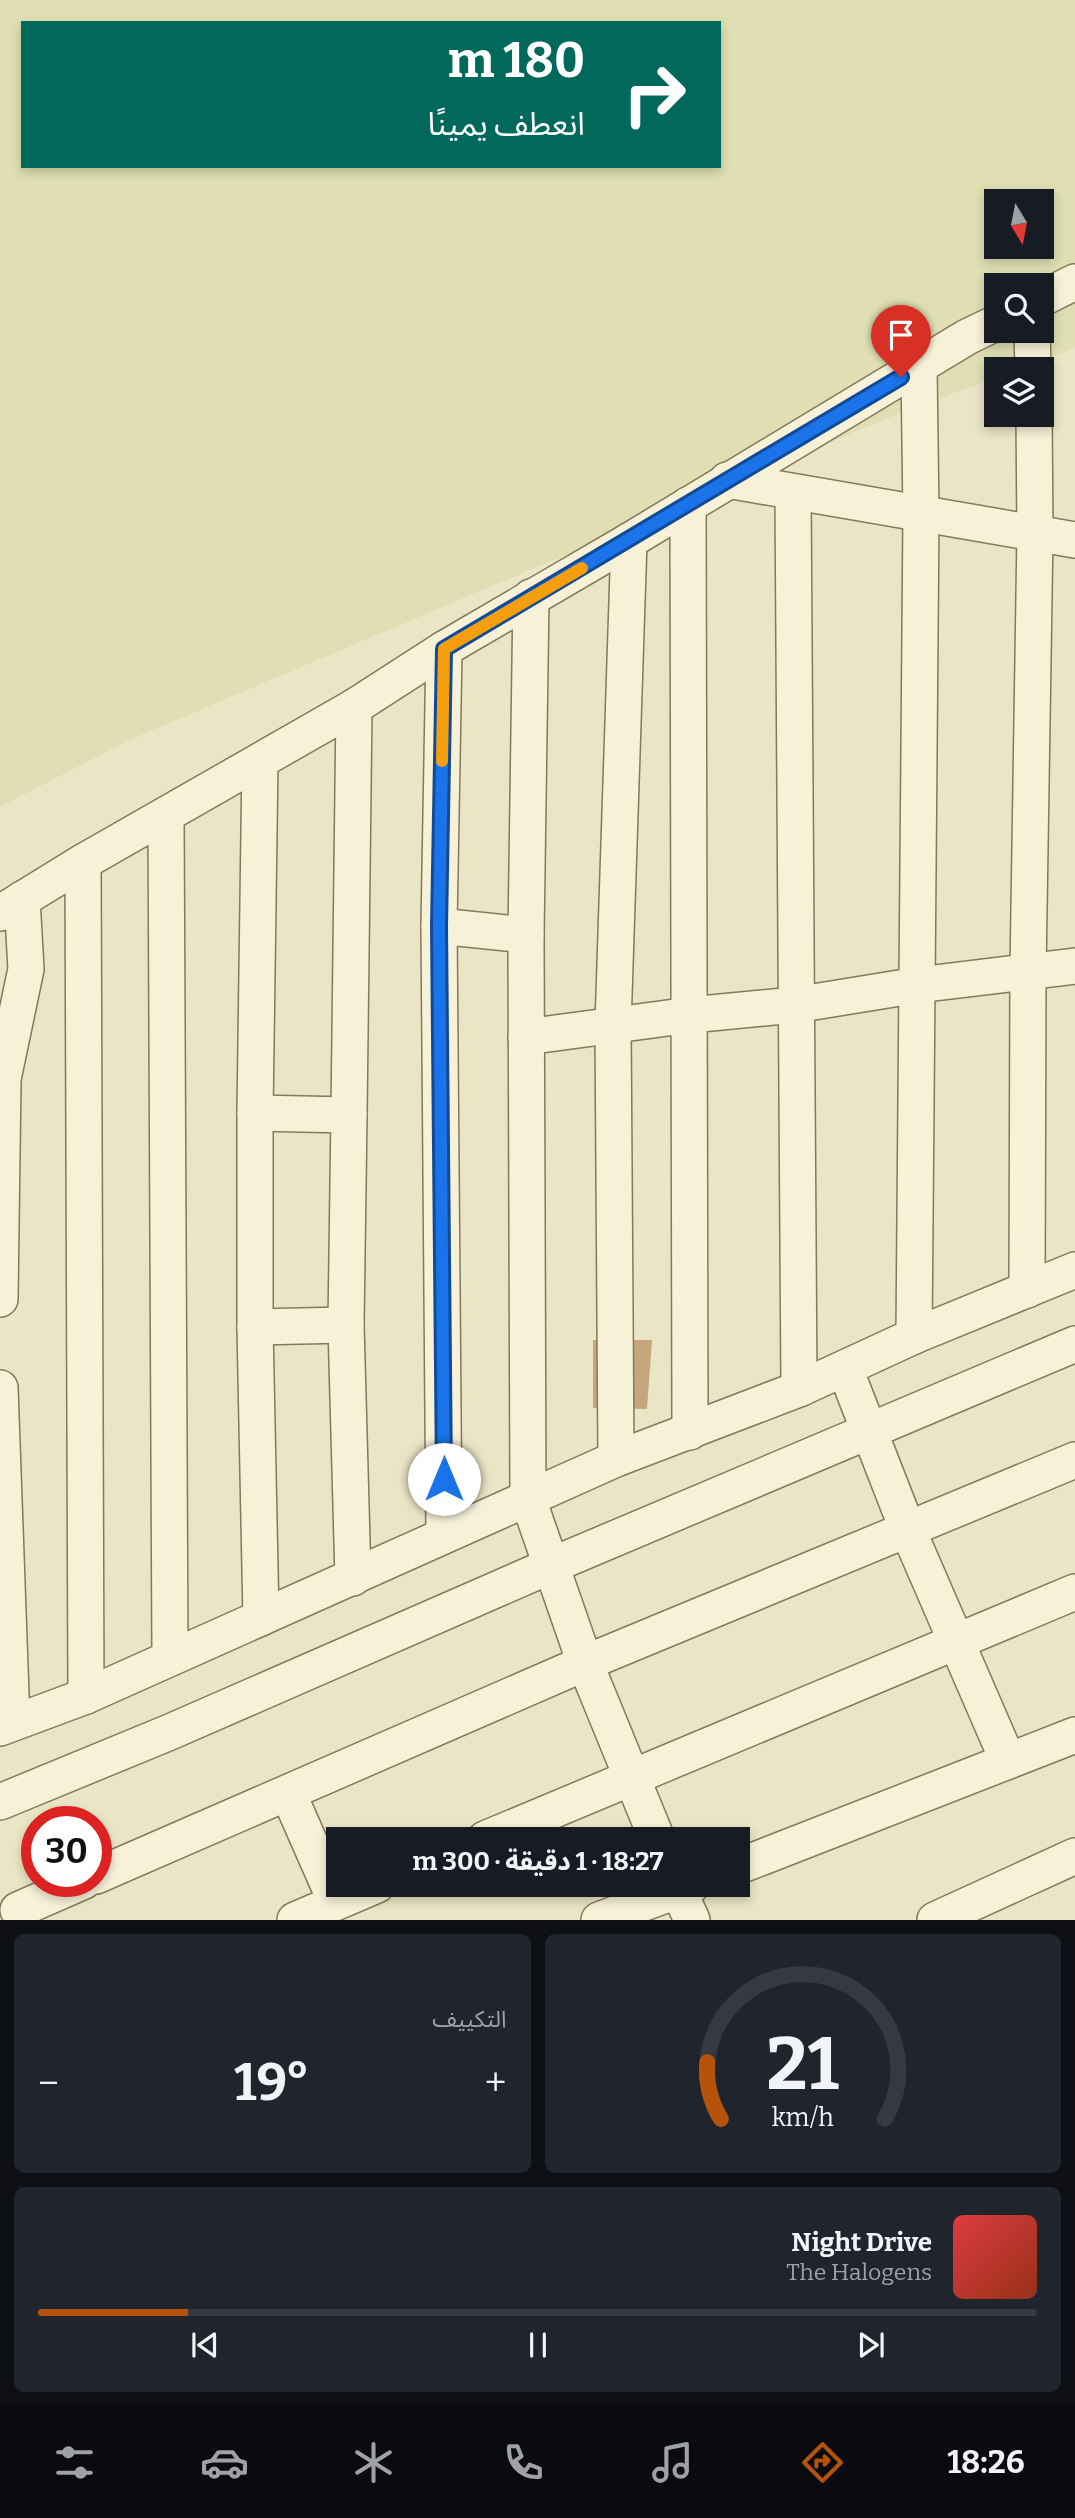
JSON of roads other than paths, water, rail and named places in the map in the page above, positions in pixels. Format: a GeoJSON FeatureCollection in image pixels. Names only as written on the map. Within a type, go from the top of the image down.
{"type":"FeatureCollection","features":[{"type":"Feature","properties":{"kind":"street"},"geometry":{"type":"LineString","coordinates":[[1054,292],[1075,282]]}},
{"type":"Feature","properties":{"kind":"street"},"geometry":{"type":"LineString","coordinates":[[0,1299],[3,1079],[26,969],[11,906],[354,707],[444,649],[984,330]]}},
{"type":"Feature","properties":{"kind":"street"},"geometry":{"type":"LineString","coordinates":[[914,1336],[921,515],[919,367]]}},
{"type":"Feature","properties":{"kind":"street"},"geometry":{"type":"LineString","coordinates":[[1027,1290],[1034,427]]}},
{"type":"Feature","properties":{"kind":"street"},"geometry":{"type":"LineString","coordinates":[[727,480],[1075,540]]}},
{"type":"Feature","properties":{"kind":"street"},"geometry":{"type":"LineString","coordinates":[[793,493],[799,1389]]}},
{"type":"Feature","properties":{"kind":"street"},"geometry":{"type":"LineString","coordinates":[[688,505],[690,1432]]}},
{"type":"Feature","properties":{"kind":"street"},"geometry":{"type":"LineString","coordinates":[[616,1459],[613,1025],[629,541]]}},
{"type":"Feature","properties":{"kind":"street"},"geometry":{"type":"LineString","coordinates":[[531,597],[526,935],[528,1499],[585,1663],[652,1827]]}},
{"type":"Feature","properties":{"kind":"street"},"geometry":{"type":"LineString","coordinates":[[444,649],[439,926],[444,1534]]}},
{"type":"Feature","properties":{"kind":"street"},"geometry":{"type":"LineString","coordinates":[[353,1578],[345,1325],[354,707]]}},
{"type":"Feature","properties":{"kind":"street"},"geometry":{"type":"LineString","coordinates":[[260,761],[255,1327],[261,1618]]}},
{"type":"Feature","properties":{"kind":"street"},"geometry":{"type":"LineString","coordinates":[[166,814],[170,1658]]}},
{"type":"Feature","properties":{"kind":"street"},"geometry":{"type":"LineString","coordinates":[[83,862],[86,1696]]}},
{"type":"Feature","properties":{"kind":"street"},"geometry":{"type":"LineString","coordinates":[[439,926],[526,935]]}},
{"type":"Feature","properties":{"kind":"street"},"geometry":{"type":"LineString","coordinates":[[527,1037],[1075,966]]}},
{"type":"Feature","properties":{"kind":"street"},"geometry":{"type":"LineString","coordinates":[[255,1113],[349,1115]]}},
{"type":"Feature","properties":{"kind":"street"},"geometry":{"type":"LineString","coordinates":[[0,1388],[6,1726],[86,1696],[616,1459],[799,1389],[914,1336],[1075,1270]]}},
{"type":"Feature","properties":{"kind":"street"},"geometry":{"type":"LineString","coordinates":[[255,1327],[345,1325]]}},
{"type":"Feature","properties":{"kind":"street"},"geometry":{"type":"LineString","coordinates":[[0,1802],[220,1711],[550,1566],[1075,1344]]}},
{"type":"Feature","properties":{"kind":"street"},"geometry":{"type":"LineString","coordinates":[[845,1369],[867,1430],[1008,1761]]}},
{"type":"Feature","properties":{"kind":"street"},"geometry":{"type":"LineString","coordinates":[[112,1869],[585,1663],[1075,1460]]}},
{"type":"Feature","properties":{"kind":"street"},"geometry":{"type":"LineString","coordinates":[[513,1827],[1075,1592]]}},
{"type":"Feature","properties":{"kind":"street"},"geometry":{"type":"LineString","coordinates":[[750,1862],[1075,1735]]}},
{"type":"Feature","properties":{"kind":"street"},"geometry":{"type":"LineString","coordinates":[[288,1793],[336,1902]]}},
{"type":"Feature","properties":{"kind":"street"},"geometry":{"type":"LineString","coordinates":[[935,1920],[1075,1856]]}},
{"type":"Feature","properties":{"kind":"street"},"geometry":{"type":"LineString","coordinates":[[18,1910],[48,1897]]}},
{"type":"Feature","properties":{"kind":"street"},"geometry":{"type":"LineString","coordinates":[[295,1920],[348,1897]]}},
{"type":"Feature","properties":{"kind":"street"},"geometry":{"type":"LineString","coordinates":[[599,1920],[677,1897]]}}]}
